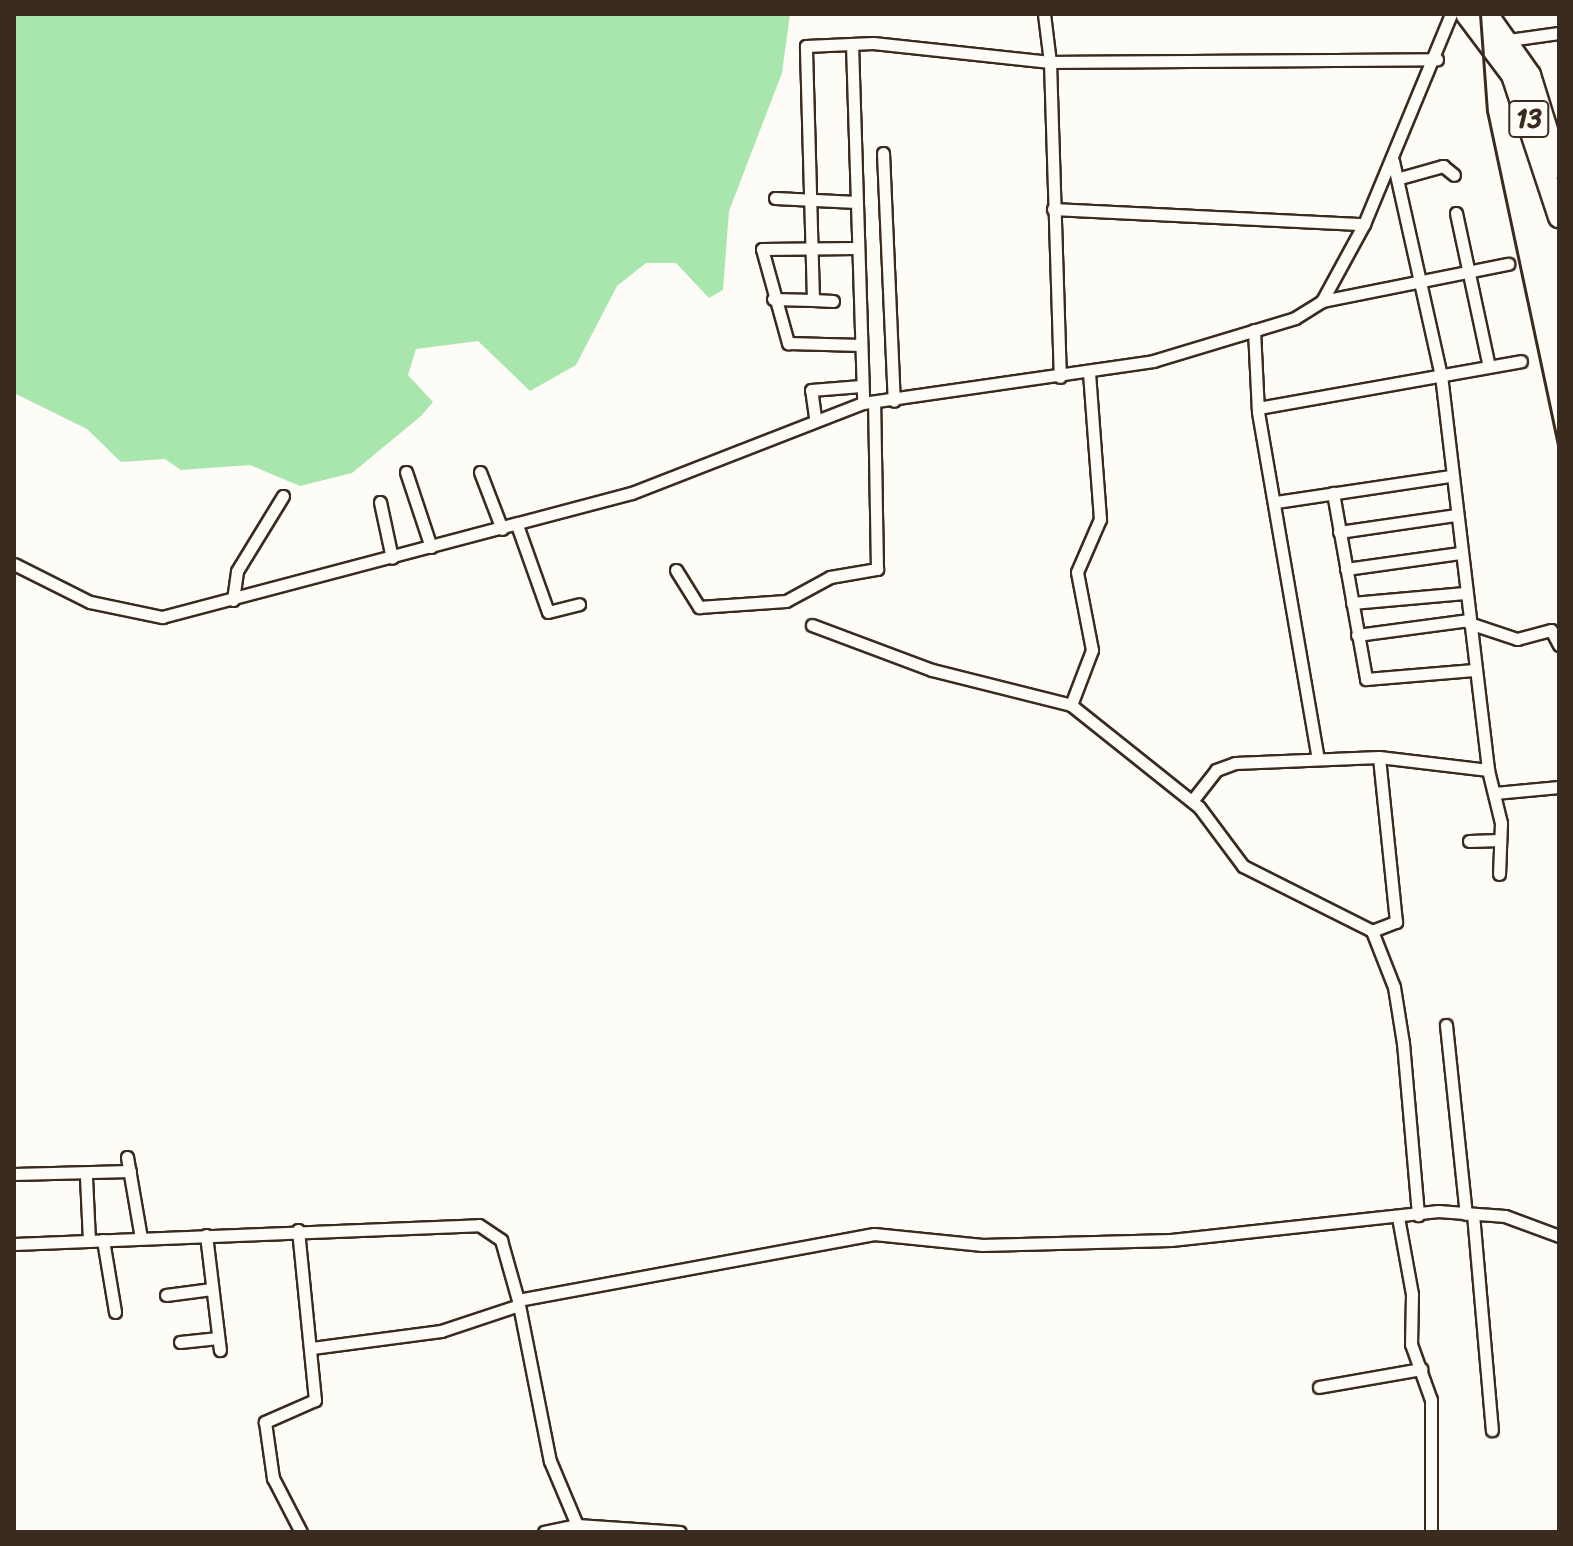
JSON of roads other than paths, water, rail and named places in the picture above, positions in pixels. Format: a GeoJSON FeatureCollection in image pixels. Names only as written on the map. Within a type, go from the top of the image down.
{"type":"FeatureCollection","features":[{"type":"Feature","properties":{"kind":"highway","name":"13"},"geometry":{"type":"LineString","coordinates":[[1466,14],[1512,75],[1559,217]]}},
{"type":"Feature","properties":{"kind":"highway","name":"13"},"geometry":{"type":"LineString","coordinates":[[1488,14],[1509,40],[1536,90],[1557,154]]}},
{"type":"Feature","properties":{"kind":"street"},"geometry":{"type":"LineString","coordinates":[[1044,14],[1050,62],[1060,377]]}},
{"type":"Feature","properties":{"kind":"street"},"geometry":{"type":"LineString","coordinates":[[1322,301],[1364,224],[1393,161],[1437,59],[1451,14]]}},
{"type":"Feature","properties":{"kind":"street"},"geometry":{"type":"LineString","coordinates":[[1509,40],[1559,33]]}},
{"type":"Feature","properties":{"kind":"street"},"geometry":{"type":"LineString","coordinates":[[813,300],[804,51],[812,43],[1050,62],[1437,59]]}},
{"type":"Feature","properties":{"kind":"street"},"geometry":{"type":"LineString","coordinates":[[676,570],[699,607],[786,601],[812,584],[877,569],[868,403],[861,386],[852,44]]}},
{"type":"Feature","properties":{"kind":"street"},"geometry":{"type":"LineString","coordinates":[[883,153],[894,401]]}},
{"type":"Feature","properties":{"kind":"street"},"geometry":{"type":"LineString","coordinates":[[1393,161],[1400,178],[1423,280],[1441,375],[1449,476],[1474,670],[1488,770],[1495,793],[1500,840],[1499,874]]}},
{"type":"Feature","properties":{"kind":"street"},"geometry":{"type":"LineString","coordinates":[[1400,178],[1443,166],[1454,175]]}},
{"type":"Feature","properties":{"kind":"street"},"geometry":{"type":"LineString","coordinates":[[775,198],[856,202]]}},
{"type":"Feature","properties":{"kind":"street"},"geometry":{"type":"LineString","coordinates":[[1053,209],[1364,224]]}},
{"type":"Feature","properties":{"kind":"street"},"geometry":{"type":"LineString","coordinates":[[1456,213],[1489,367]]}},
{"type":"Feature","properties":{"kind":"street"},"geometry":{"type":"LineString","coordinates":[[856,248],[809,245],[762,249],[773,299],[788,343],[861,345]]}},
{"type":"Feature","properties":{"kind":"street"},"geometry":{"type":"LineString","coordinates":[[14,564],[90,602],[162,617],[632,493],[815,417],[868,403],[1089,373],[1254,330],[1322,301],[1508,264]]}},
{"type":"Feature","properties":{"kind":"street"},"geometry":{"type":"LineString","coordinates":[[773,299],[833,301]]}},
{"type":"Feature","properties":{"kind":"street"},"geometry":{"type":"LineString","coordinates":[[1254,330],[1258,408],[1318,759]]}},
{"type":"Feature","properties":{"kind":"street"},"geometry":{"type":"LineString","coordinates":[[1258,408],[1521,361]]}},
{"type":"Feature","properties":{"kind":"street"},"geometry":{"type":"LineString","coordinates":[[1071,705],[1092,650],[1077,572],[1100,519],[1089,373]]}},
{"type":"Feature","properties":{"kind":"street"},"geometry":{"type":"LineString","coordinates":[[815,417],[811,390],[861,386]]}},
{"type":"Feature","properties":{"kind":"street"},"geometry":{"type":"LineString","coordinates":[[406,472],[431,547]]}},
{"type":"Feature","properties":{"kind":"street"},"geometry":{"type":"LineString","coordinates":[[480,472],[502,529]]}},
{"type":"Feature","properties":{"kind":"street"},"geometry":{"type":"LineString","coordinates":[[1276,502],[1449,476]]}},
{"type":"Feature","properties":{"kind":"street"},"geometry":{"type":"LineString","coordinates":[[1333,493],[1368,681],[1474,670]]}},
{"type":"Feature","properties":{"kind":"street"},"geometry":{"type":"LineString","coordinates":[[233,600],[237,571],[283,496]]}},
{"type":"Feature","properties":{"kind":"street"},"geometry":{"type":"LineString","coordinates":[[380,502],[392,558]]}},
{"type":"Feature","properties":{"kind":"street"},"geometry":{"type":"LineString","coordinates":[[1339,532],[1455,515]]}},
{"type":"Feature","properties":{"kind":"street"},"geometry":{"type":"LineString","coordinates":[[517,525],[548,612],[579,604]]}},
{"type":"Feature","properties":{"kind":"street"},"geometry":{"type":"LineString","coordinates":[[1346,569],[1460,553]]}},
{"type":"Feature","properties":{"kind":"street"},"geometry":{"type":"LineString","coordinates":[[1352,603],[1465,593]]}},
{"type":"Feature","properties":{"kind":"street"},"geometry":{"type":"LineString","coordinates":[[1357,635],[1469,621],[1517,639],[1551,630],[1559,645]]}},
{"type":"Feature","properties":{"kind":"street"},"geometry":{"type":"LineString","coordinates":[[812,625],[932,670],[1071,705],[1192,801],[1243,866],[1372,931],[1394,987],[1403,1043],[1418,1215]]}},
{"type":"Feature","properties":{"kind":"street"},"geometry":{"type":"LineString","coordinates":[[1192,801],[1224,766],[1379,757],[1488,770]]}},
{"type":"Feature","properties":{"kind":"street"},"geometry":{"type":"LineString","coordinates":[[1372,931],[1396,918],[1379,757]]}},
{"type":"Feature","properties":{"kind":"street"},"geometry":{"type":"LineString","coordinates":[[1495,793],[1559,787]]}},
{"type":"Feature","properties":{"kind":"street"},"geometry":{"type":"LineString","coordinates":[[1469,841],[1500,840]]}},
{"type":"Feature","properties":{"kind":"street"},"geometry":{"type":"LineString","coordinates":[[1446,1025],[1470,1214],[1492,1430]]}},
{"type":"Feature","properties":{"kind":"street"},"geometry":{"type":"LineString","coordinates":[[127,1157],[141,1238]]}},
{"type":"Feature","properties":{"kind":"street"},"geometry":{"type":"LineString","coordinates":[[14,1174],[86,1177],[130,1171]]}},
{"type":"Feature","properties":{"kind":"street"},"geometry":{"type":"LineString","coordinates":[[86,1177],[89,1241]]}},
{"type":"Feature","properties":{"kind":"street"},"geometry":{"type":"LineString","coordinates":[[312,1348],[441,1331],[518,1302],[874,1234],[982,1245],[1171,1240],[1418,1215],[1470,1214],[1505,1216],[1559,1236]]}},
{"type":"Feature","properties":{"kind":"street"},"geometry":{"type":"LineString","coordinates":[[1398,1217],[1412,1294],[1411,1344],[1432,1405],[1431,1532]]}},
{"type":"Feature","properties":{"kind":"street"},"geometry":{"type":"LineString","coordinates":[[14,1244],[298,1230],[489,1227],[501,1240],[518,1302],[550,1461],[577,1525]]}},
{"type":"Feature","properties":{"kind":"street"},"geometry":{"type":"LineString","coordinates":[[298,1230],[312,1348],[313,1404],[265,1422],[273,1478],[301,1532]]}},
{"type":"Feature","properties":{"kind":"street"},"geometry":{"type":"LineString","coordinates":[[180,1342],[219,1344],[206,1235]]}},
{"type":"Feature","properties":{"kind":"street"},"geometry":{"type":"LineString","coordinates":[[103,1240],[115,1312]]}},
{"type":"Feature","properties":{"kind":"street"},"geometry":{"type":"LineString","coordinates":[[166,1295],[212,1289]]}},
{"type":"Feature","properties":{"kind":"street"},"geometry":{"type":"LineString","coordinates":[[1319,1387],[1421,1369]]}},
{"type":"Feature","properties":{"kind":"street"},"geometry":{"type":"LineString","coordinates":[[544,1532],[577,1525],[680,1532]]}},
{"type":"Feature","properties":{"kind":"railway"},"geometry":{"type":"LineString","coordinates":[[1480,14],[1487,111],[1559,451]]}}]}
